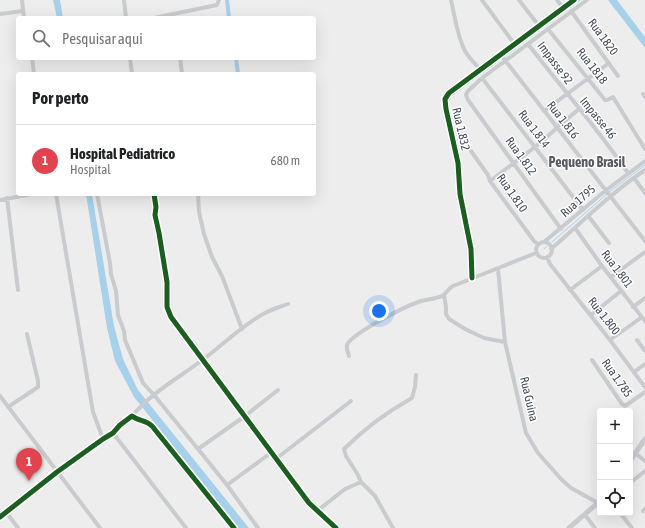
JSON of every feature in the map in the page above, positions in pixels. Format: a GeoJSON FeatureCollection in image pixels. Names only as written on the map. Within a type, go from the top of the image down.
{"type":"FeatureCollection","features":[{"type":"Feature","properties":{"kind":"street"},"geometry":{"type":"LineString","coordinates":[[22,0],[24,16]]}},
{"type":"Feature","properties":{"kind":"street"},"geometry":{"type":"LineString","coordinates":[[124,0],[126,16]]}},
{"type":"Feature","properties":{"kind":"street"},"geometry":{"type":"LineString","coordinates":[[175,16],[217,5],[219,0]]}},
{"type":"Feature","properties":{"kind":"street"},"geometry":{"type":"LineString","coordinates":[[451,0],[464,50],[481,70]]}},
{"type":"Feature","properties":{"kind":"street"},"geometry":{"type":"LineString","coordinates":[[482,0],[515,45]]}},
{"type":"Feature","properties":{"kind":"street"},"geometry":{"type":"LineString","coordinates":[[519,0],[539,26]]}},
{"type":"Feature","properties":{"kind":"street"},"geometry":{"type":"LineString","coordinates":[[557,0],[563,8]]}},
{"type":"Feature","properties":{"kind":"street","name":"Rua 1.832"},"geometry":{"type":"LineString","coordinates":[[472,278],[471,249],[460,194],[458,163],[445,99],[449,93],[574,0]]}},
{"type":"Feature","properties":{"kind":"street"},"geometry":{"type":"LineString","coordinates":[[482,78],[587,0]]}},
{"type":"Feature","properties":{"kind":"street"},"geometry":{"type":"LineString","coordinates":[[0,14],[23,11]]}},
{"type":"Feature","properties":{"kind":"street","name":"Rua 1820"},"geometry":{"type":"LineString","coordinates":[[571,11],[618,76]]}},
{"type":"Feature","properties":{"kind":"street","name":"Rua 1818"},"geometry":{"type":"LineString","coordinates":[[548,28],[605,100],[613,97],[645,149]]}},
{"type":"Feature","properties":{"kind":"street","name":"Impasse 92"},"geometry":{"type":"LineString","coordinates":[[528,44],[567,95]]}},
{"type":"Feature","properties":{"kind":"street","name":"Rua 1.816"},"geometry":{"type":"LineString","coordinates":[[501,55],[645,241]]}},
{"type":"Feature","properties":{"kind":"street"},"geometry":{"type":"LineString","coordinates":[[32,60],[34,72]]}},
{"type":"Feature","properties":{"kind":"street"},"geometry":{"type":"LineString","coordinates":[[130,60],[132,72]]}},
{"type":"Feature","properties":{"kind":"street"},"geometry":{"type":"LineString","coordinates":[[180,60],[182,72]]}},
{"type":"Feature","properties":{"kind":"street"},"geometry":{"type":"LineString","coordinates":[[544,111],[609,63]]}},
{"type":"Feature","properties":{"kind":"street","name":"Rua 1.812"},"geometry":{"type":"LineString","coordinates":[[482,78],[468,91],[466,95],[468,100],[561,229]]}},
{"type":"Feature","properties":{"kind":"street","name":"Rua 1.814"},"geometry":{"type":"LineString","coordinates":[[482,78],[583,210]]}},
{"type":"Feature","properties":{"kind":"street","name":"Impasse 46"},"geometry":{"type":"LineString","coordinates":[[567,95],[598,131],[628,173]]}},
{"type":"Feature","properties":{"kind":"street"},"geometry":{"type":"LineString","coordinates":[[490,182],[535,147],[579,109]]}},
{"type":"Feature","properties":{"kind":"street","name":"Rua 1.810"},"geometry":{"type":"LineString","coordinates":[[471,151],[488,175],[490,182],[534,241],[538,244]]}},
{"type":"Feature","properties":{"kind":"street","name":"Rua 1795"},"geometry":{"type":"LineString","coordinates":[[544,242],[628,173],[645,161]]}},
{"type":"Feature","properties":{"kind":"street"},"geometry":{"type":"LineString","coordinates":[[536,253],[542,258],[547,257],[551,252],[551,248],[588,217],[610,196],[645,170]]}},
{"type":"Feature","properties":{"kind":"street"},"geometry":{"type":"LineString","coordinates":[[634,178],[645,193]]}},
{"type":"Feature","properties":{"kind":"street"},"geometry":{"type":"LineString","coordinates":[[0,200],[20,196]]}},
{"type":"Feature","properties":{"kind":"street"},"geometry":{"type":"LineString","coordinates":[[56,196],[93,412],[103,439]]}},
{"type":"Feature","properties":{"kind":"street"},"geometry":{"type":"LineString","coordinates":[[97,196],[111,274],[116,292],[118,315],[124,331],[125,340],[143,383],[198,449],[258,528]]}},
{"type":"Feature","properties":{"kind":"street"},"geometry":{"type":"LineString","coordinates":[[154,196],[156,207],[155,215],[167,282],[168,311],[202,360],[277,458],[290,478],[317,511],[336,528]]}},
{"type":"Feature","properties":{"kind":"street"},"geometry":{"type":"LineString","coordinates":[[198,196],[199,212],[204,234],[242,329]]}},
{"type":"Feature","properties":{"kind":"street"},"geometry":{"type":"LineString","coordinates":[[7,198],[18,290]]}},
{"type":"Feature","properties":{"kind":"street"},"geometry":{"type":"LineString","coordinates":[[588,217],[609,243]]}},
{"type":"Feature","properties":{"kind":"street","name":"Rua 1.801"},"geometry":{"type":"LineString","coordinates":[[575,228],[633,307],[644,319]]}},
{"type":"Feature","properties":{"kind":"street"},"geometry":{"type":"LineString","coordinates":[[536,253],[538,244],[544,242],[551,248]]}},
{"type":"Feature","properties":{"kind":"street"},"geometry":{"type":"LineString","coordinates":[[611,277],[645,252]]}},
{"type":"Feature","properties":{"kind":"street"},"geometry":{"type":"LineString","coordinates":[[505,342],[484,338],[449,319],[446,314],[444,295],[447,290],[453,286],[536,253]]}},
{"type":"Feature","properties":{"kind":"street","name":"Rua 1.800"},"geometry":{"type":"LineString","coordinates":[[547,257],[550,264],[591,315],[645,387]]}},
{"type":"Feature","properties":{"kind":"street"},"geometry":{"type":"LineString","coordinates":[[570,290],[602,266]]}},
{"type":"Feature","properties":{"kind":"street","name":"Rua Guina"},"geometry":{"type":"LineString","coordinates":[[498,269],[505,342],[528,438],[538,453],[561,479],[572,488],[597,501]]}},
{"type":"Feature","properties":{"kind":"street"},"geometry":{"type":"LineString","coordinates":[[591,315],[622,291]]}},
{"type":"Feature","properties":{"kind":"street"},"geometry":{"type":"LineString","coordinates":[[349,356],[346,349],[348,343],[356,335],[414,304],[444,295]]}},
{"type":"Feature","properties":{"kind":"street"},"geometry":{"type":"LineString","coordinates":[[633,307],[645,298]]}},
{"type":"Feature","properties":{"kind":"street"},"geometry":{"type":"LineString","coordinates":[[0,517],[57,472],[103,439],[113,434],[120,425],[132,416],[150,398],[242,329],[264,314],[288,304]]}},
{"type":"Feature","properties":{"kind":"street"},"geometry":{"type":"LineString","coordinates":[[610,340],[644,319]]}},
{"type":"Feature","properties":{"kind":"street"},"geometry":{"type":"LineString","coordinates":[[8,407],[38,387],[38,381],[26,334]]}},
{"type":"Feature","properties":{"kind":"street"},"geometry":{"type":"LineString","coordinates":[[636,340],[645,351]]}},
{"type":"Feature","properties":{"kind":"street","name":"Rua 1.785"},"geometry":{"type":"LineString","coordinates":[[592,360],[622,404],[625,406],[645,392]]}},
{"type":"Feature","properties":{"kind":"street"},"geometry":{"type":"LineString","coordinates":[[634,372],[645,364]]}},
{"type":"Feature","properties":{"kind":"street"},"geometry":{"type":"LineString","coordinates":[[393,528],[375,496],[361,482],[346,456],[344,449],[358,434],[412,398],[416,376]]}},
{"type":"Feature","properties":{"kind":"street"},"geometry":{"type":"LineString","coordinates":[[198,449],[245,416],[278,390]]}},
{"type":"Feature","properties":{"kind":"street"},"geometry":{"type":"LineString","coordinates":[[1,397],[100,528]]}},
{"type":"Feature","properties":{"kind":"street"},"geometry":{"type":"LineString","coordinates":[[277,458],[351,401]]}},
{"type":"Feature","properties":{"kind":"street"},"geometry":{"type":"LineString","coordinates":[[132,416],[138,420],[146,421],[152,426],[234,528]]}},
{"type":"Feature","properties":{"kind":"street"},"geometry":{"type":"LineString","coordinates":[[113,434],[186,528]]}},
{"type":"Feature","properties":{"kind":"street"},"geometry":{"type":"LineString","coordinates":[[633,456],[645,439]]}},
{"type":"Feature","properties":{"kind":"street"},"geometry":{"type":"LineString","coordinates":[[227,486],[272,452]]}},
{"type":"Feature","properties":{"kind":"street"},"geometry":{"type":"LineString","coordinates":[[635,453],[645,461]]}},
{"type":"Feature","properties":{"kind":"street"},"geometry":{"type":"LineString","coordinates":[[633,481],[645,471]]}},
{"type":"Feature","properties":{"kind":"street"},"geometry":{"type":"LineString","coordinates":[[317,511],[345,489],[361,482]]}},
{"type":"Feature","properties":{"kind":"street"},"geometry":{"type":"LineString","coordinates":[[569,528],[597,504]]}},
{"type":"Feature","properties":{"kind":"street"},"geometry":{"type":"LineString","coordinates":[[6,512],[18,528]]}},
{"type":"Feature","properties":{"kind":"street"},"geometry":{"type":"LineString","coordinates":[[585,515],[595,528]]}},
{"type":"Feature","properties":{"kind":"street"},"geometry":{"type":"LineString","coordinates":[[622,516],[632,528]]}},
{"type":"Feature","properties":{"kind":"water"},"geometry":{"type":"Polygon","coordinates":[[[53,0],[60,0],[63,16],[57,16],[53,0]]]}},
{"type":"Feature","properties":{"kind":"water"},"geometry":{"type":"Polygon","coordinates":[[[608,0],[617,0],[645,37],[645,48],[608,0]]]}},
{"type":"Feature","properties":{"kind":"water"},"geometry":{"type":"Polygon","coordinates":[[[86,196],[92,196],[114,326],[123,359],[138,390],[249,528],[239,528],[134,397],[115,361],[107,328],[86,196]]]}},
{"type":"Feature","properties":{"kind":"waterway"},"geometry":{"type":"LineString","coordinates":[[227,0],[229,16]]}},
{"type":"Feature","properties":{"kind":"waterway"},"geometry":{"type":"LineString","coordinates":[[505,56],[580,0]]}},
{"type":"Feature","properties":{"kind":"waterway"},"geometry":{"type":"LineString","coordinates":[[447,101],[502,58]]}},
{"type":"Feature","properties":{"kind":"waterway"},"geometry":{"type":"LineString","coordinates":[[236,60],[238,72]]}},
{"type":"Feature","properties":{"kind":"waterway"},"geometry":{"type":"LineString","coordinates":[[609,192],[645,165]]}},
{"type":"Feature","properties":{"kind":"waterway"},"geometry":{"type":"LineString","coordinates":[[552,242],[607,194]]}},
{"type":"Feature","properties":{"kind":"waterway"},"geometry":{"type":"LineString","coordinates":[[544,249],[547,246]]}},
{"type":"Feature","properties":{"kind":"cycle path"},"geometry":{"type":"LineString","coordinates":[[472,278],[471,249],[460,194],[458,163],[445,99],[449,93],[574,0]]}},
{"type":"Feature","properties":{"kind":"cycle path"},"geometry":{"type":"LineString","coordinates":[[154,196],[156,207],[155,215],[167,282],[167,307],[171,317],[309,503],[336,528]]}},
{"type":"Feature","properties":{"kind":"cycle path"},"geometry":{"type":"LineString","coordinates":[[0,517],[57,472],[113,433],[120,425],[132,416],[152,426],[234,528]]}},
{"type":"Feature","properties":{"kind":"place","name":"Hospital Pediatrico"},"geometry":{"type":"Point","coordinates":[29,481]}},
{"type":"Feature","properties":{"kind":"district","name":"Pequeno Brasil"},"geometry":{"type":"Point","coordinates":[587,162]}}]}
